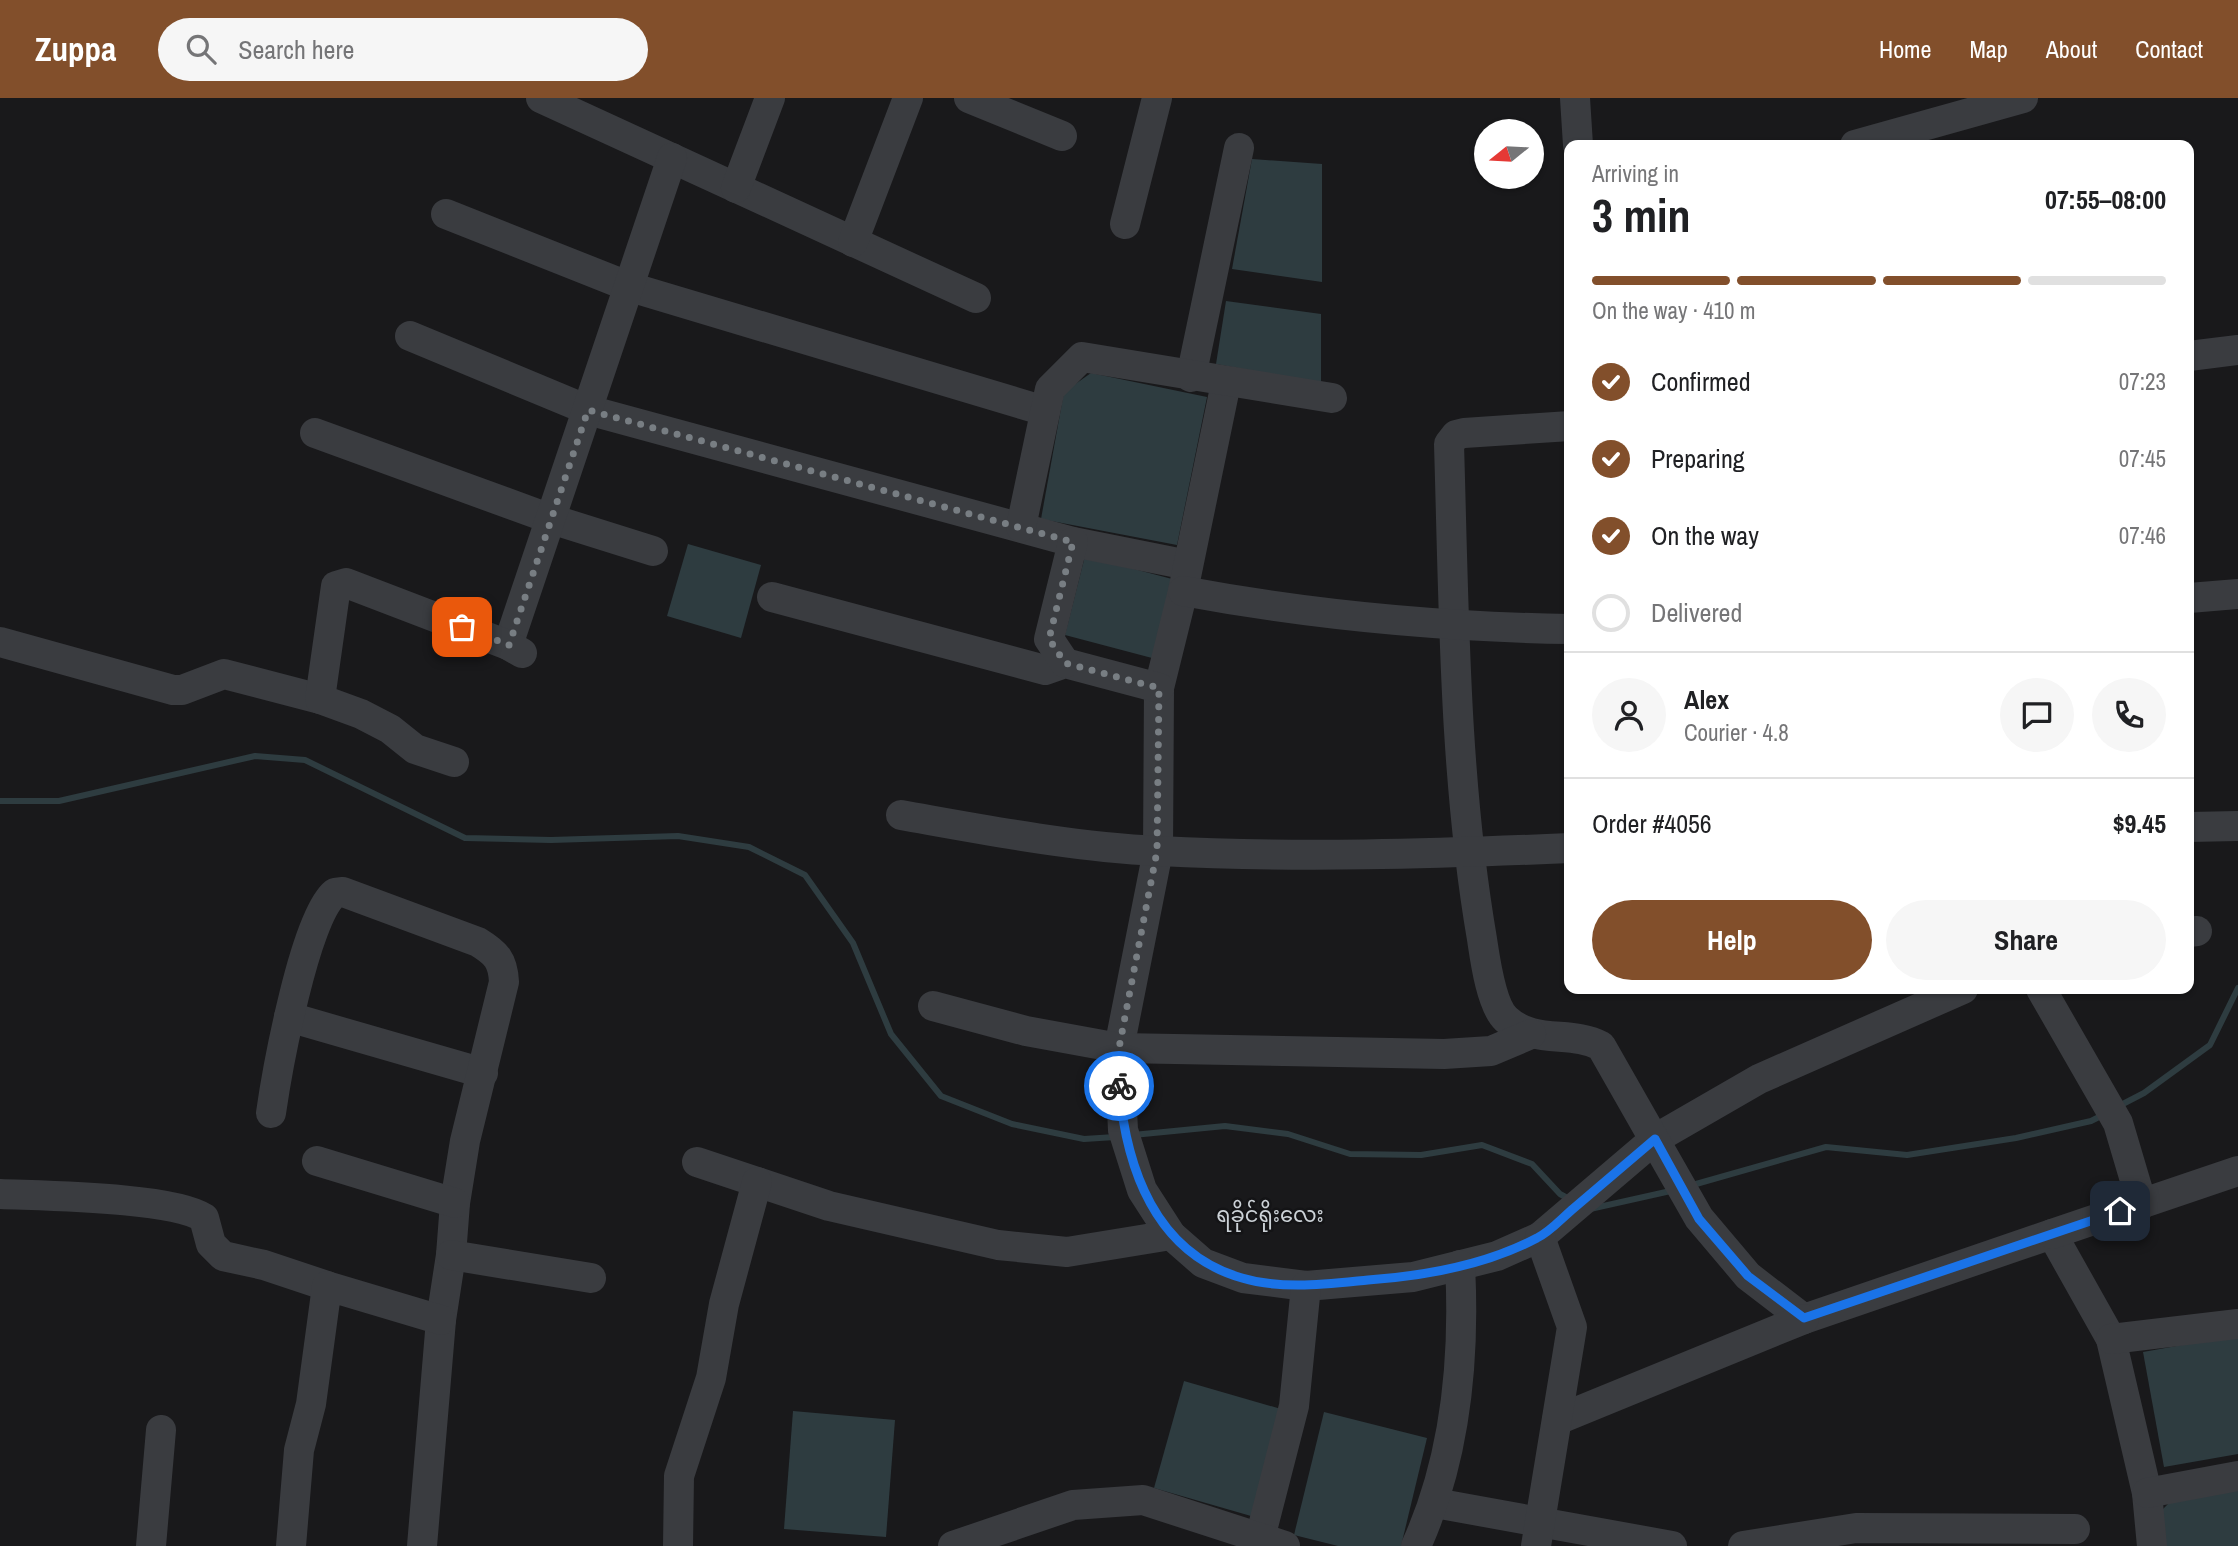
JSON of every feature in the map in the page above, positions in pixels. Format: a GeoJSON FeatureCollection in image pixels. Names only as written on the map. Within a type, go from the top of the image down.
{"type":"FeatureCollection","features":[{"type":"Feature","properties":{"kind":"street"},"geometry":{"type":"LineString","coordinates":[[541,98],[976,298]]}},
{"type":"Feature","properties":{"kind":"street"},"geometry":{"type":"LineString","coordinates":[[736,188],[770,98]]}},
{"type":"Feature","properties":{"kind":"street"},"geometry":{"type":"LineString","coordinates":[[853,242],[908,98]]}},
{"type":"Feature","properties":{"kind":"street"},"geometry":{"type":"LineString","coordinates":[[969,98],[1062,136]]}},
{"type":"Feature","properties":{"kind":"street"},"geometry":{"type":"LineString","coordinates":[[1125,224],[1157,98]]}},
{"type":"Feature","properties":{"kind":"street"},"geometry":{"type":"LineString","coordinates":[[1575,98],[1578,140]]}},
{"type":"Feature","properties":{"kind":"street"},"geometry":{"type":"LineString","coordinates":[[1873,140],[2024,98]]}},
{"type":"Feature","properties":{"kind":"street"},"geometry":{"type":"LineString","coordinates":[[1191,377],[1239,148]]}},
{"type":"Feature","properties":{"kind":"street"},"geometry":{"type":"LineString","coordinates":[[320,699],[334,590],[341,583],[515,649],[551,519],[672,158]]}},
{"type":"Feature","properties":{"kind":"street"},"geometry":{"type":"LineString","coordinates":[[446,214],[630,286],[1045,411]]}},
{"type":"Feature","properties":{"kind":"street"},"geometry":{"type":"LineString","coordinates":[[410,337],[588,410],[1073,542],[1186,578],[1257,605],[1455,627],[1564,629]]}},
{"type":"Feature","properties":{"kind":"street"},"geometry":{"type":"LineString","coordinates":[[2194,355],[2238,350]]}},
{"type":"Feature","properties":{"kind":"street"},"geometry":{"type":"LineString","coordinates":[[1021,527],[1050,389],[1083,357],[1226,383],[1332,398]]}},
{"type":"Feature","properties":{"kind":"street"},"geometry":{"type":"LineString","coordinates":[[1226,383],[1186,578],[1159,688],[1157,851],[1119,1048],[1123,1130],[1142,1190],[1171,1235],[1203,1263],[1243,1278],[1306,1286],[1413,1277],[1497,1256],[1540,1237],[1655,1139],[1759,1079],[1952,994]]}},
{"type":"Feature","properties":{"kind":"street"},"geometry":{"type":"LineString","coordinates":[[1564,426],[1464,433],[1456,435],[1450,444],[1455,627],[1467,852],[1489,979],[1505,1018],[1531,1034],[1557,1039],[1587,1038],[1601,1046],[1699,1219],[1748,1276],[1804,1318]]}},
{"type":"Feature","properties":{"kind":"street"},"geometry":{"type":"LineString","coordinates":[[315,433],[551,519],[653,551]]}},
{"type":"Feature","properties":{"kind":"street"},"geometry":{"type":"LineString","coordinates":[[1065,663],[1049,639],[1073,542]]}},
{"type":"Feature","properties":{"kind":"street"},"geometry":{"type":"LineString","coordinates":[[2194,598],[2238,594]]}},
{"type":"Feature","properties":{"kind":"street"},"geometry":{"type":"LineString","coordinates":[[772,597],[1045,670],[1065,663],[1159,688]]}},
{"type":"Feature","properties":{"kind":"street"},"geometry":{"type":"LineString","coordinates":[[0,642],[173,690],[182,690],[224,674],[320,699],[362,714],[390,729],[415,749],[454,762]]}},
{"type":"Feature","properties":{"kind":"street"},"geometry":{"type":"LineString","coordinates":[[901,815],[1003,833],[1157,851],[1467,852],[1564,848]]}},
{"type":"Feature","properties":{"kind":"street"},"geometry":{"type":"LineString","coordinates":[[2194,828],[2238,826]]}},
{"type":"Feature","properties":{"kind":"street"},"geometry":{"type":"LineString","coordinates":[[271,1113],[289,1017],[323,909],[329,898],[343,892],[478,943],[497,953],[504,967],[504,982],[465,1141],[455,1203],[451,1255],[441,1320],[422,1546]]}},
{"type":"Feature","properties":{"kind":"street"},"geometry":{"type":"LineString","coordinates":[[2044,994],[2112,1111],[2142,1203]]}},
{"type":"Feature","properties":{"kind":"street"},"geometry":{"type":"LineString","coordinates":[[933,1006],[1026,1031],[1119,1048],[1444,1054],[1491,1051],[1531,1034]]}},
{"type":"Feature","properties":{"kind":"street"},"geometry":{"type":"LineString","coordinates":[[289,1017],[483,1073]]}},
{"type":"Feature","properties":{"kind":"street"},"geometry":{"type":"LineString","coordinates":[[317,1161],[455,1203]]}},
{"type":"Feature","properties":{"kind":"street"},"geometry":{"type":"LineString","coordinates":[[697,1162],[829,1206],[998,1245],[1067,1252],[1171,1235]]}},
{"type":"Feature","properties":{"kind":"street"},"geometry":{"type":"LineString","coordinates":[[1558,1420],[1804,1318],[2238,1171]]}},
{"type":"Feature","properties":{"kind":"street"},"geometry":{"type":"LineString","coordinates":[[678,1546],[679,1476],[711,1378],[724,1304],[757,1182]]}},
{"type":"Feature","properties":{"kind":"street"},"geometry":{"type":"LineString","coordinates":[[0,1194],[159,1204],[196,1213],[204,1218],[211,1244],[223,1256],[264,1265],[441,1320]]}},
{"type":"Feature","properties":{"kind":"street"},"geometry":{"type":"LineString","coordinates":[[2052,1234],[2111,1339],[2147,1493],[2151,1546]]}},
{"type":"Feature","properties":{"kind":"street"},"geometry":{"type":"LineString","coordinates":[[1538,1534],[1572,1327],[1540,1237]]}},
{"type":"Feature","properties":{"kind":"street"},"geometry":{"type":"LineString","coordinates":[[451,1255],[591,1278]]}},
{"type":"Feature","properties":{"kind":"street"},"geometry":{"type":"LineString","coordinates":[[1416,1546],[1435,1503],[1456,1390],[1462,1314],[1460,1265]]}},
{"type":"Feature","properties":{"kind":"street"},"geometry":{"type":"LineString","coordinates":[[291,1546],[299,1450],[311,1404],[327,1286]]}},
{"type":"Feature","properties":{"kind":"street"},"geometry":{"type":"LineString","coordinates":[[954,1546],[1073,1505],[1143,1500],[1252,1540],[1294,1406],[1306,1286]]}},
{"type":"Feature","properties":{"kind":"street"},"geometry":{"type":"LineString","coordinates":[[2111,1339],[2238,1324]]}},
{"type":"Feature","properties":{"kind":"street"},"geometry":{"type":"LineString","coordinates":[[151,1546],[161,1430]]}},
{"type":"Feature","properties":{"kind":"street"},"geometry":{"type":"LineString","coordinates":[[2147,1493],[2238,1476]]}},
{"type":"Feature","properties":{"kind":"street"},"geometry":{"type":"LineString","coordinates":[[1435,1503],[1538,1534],[1672,1546]]}},
{"type":"Feature","properties":{"kind":"street"},"geometry":{"type":"LineString","coordinates":[[1743,1546],[1856,1528],[2075,1529]]}},
{"type":"Feature","properties":{"kind":"shaded area"},"geometry":{"type":"Polygon","coordinates":[[[1252,159],[1322,164],[1322,282],[1232,269],[1252,159]]]}},
{"type":"Feature","properties":{"kind":"shaded area"},"geometry":{"type":"Polygon","coordinates":[[[1226,301],[1321,314],[1321,383],[1216,364],[1226,301]]]}},
{"type":"Feature","properties":{"kind":"shaded area"},"geometry":{"type":"Polygon","coordinates":[[[1091,373],[1207,397],[1177,545],[1041,519],[1064,392],[1091,373]]]}},
{"type":"Feature","properties":{"kind":"shaded area"},"geometry":{"type":"Polygon","coordinates":[[[688,544],[761,565],[741,638],[667,616],[688,544]]]}},
{"type":"Feature","properties":{"kind":"shaded area"},"geometry":{"type":"Polygon","coordinates":[[[1085,556],[1172,579],[1152,658],[1065,635],[1085,556]]]}},
{"type":"Feature","properties":{"kind":"shaded area"},"geometry":{"type":"Polygon","coordinates":[[[2238,1335],[2238,1454],[2164,1467],[2143,1352],[2238,1335]]]}},
{"type":"Feature","properties":{"kind":"shaded area"},"geometry":{"type":"Polygon","coordinates":[[[1184,1381],[1281,1409],[1251,1516],[1154,1488],[1184,1381]]]}},
{"type":"Feature","properties":{"kind":"shaded area"},"geometry":{"type":"Polygon","coordinates":[[[793,1411],[895,1420],[886,1537],[784,1529],[793,1411]]]}},
{"type":"Feature","properties":{"kind":"shaded area"},"geometry":{"type":"Polygon","coordinates":[[[1324,1412],[1427,1438],[1401,1546],[1338,1546],[1294,1535],[1324,1412]]]}},
{"type":"Feature","properties":{"kind":"shaded area"},"geometry":{"type":"Polygon","coordinates":[[[2238,1485],[2238,1546],[2164,1546],[2162,1510],[2169,1503],[2238,1485]]]}},
{"type":"Feature","properties":{"kind":"waterway"},"geometry":{"type":"LineString","coordinates":[[0,801],[59,801],[255,756],[305,760],[465,838],[551,840],[678,836],[749,847],[805,875],[853,943],[891,1034],[941,1096],[1012,1124],[1084,1139],[1115,1137]]}},
{"type":"Feature","properties":{"kind":"waterway"},"geometry":{"type":"LineString","coordinates":[[2117,1107],[2144,1093],[2210,1045],[2238,988]]}},
{"type":"Feature","properties":{"kind":"waterway"},"geometry":{"type":"LineString","coordinates":[[1689,1186],[1826,1147],[1907,1155],[2016,1138],[2091,1121],[2105,1114]]}},
{"type":"Feature","properties":{"kind":"waterway"},"geometry":{"type":"LineString","coordinates":[[1133,1135],[1225,1126],[1288,1134],[1350,1154],[1421,1155],[1482,1145],[1532,1164],[1560,1194],[1571,1200]]}},
{"type":"Feature","properties":{"kind":"waterway"},"geometry":{"type":"LineString","coordinates":[[1590,1209],[1675,1190]]}},
{"type":"Feature","properties":{"kind":"way so far"},"geometry":{"type":"LineString","coordinates":[[462,627],[509,645],[588,410],[1073,542],[1049,639],[1065,663],[1159,688],[1157,851],[1119,1048],[1119,1086]]}},
{"type":"Feature","properties":{"kind":"district","name":"ရခိုင်ရိုးလေး"},"geometry":{"type":"Point","coordinates":[1270,1215]}},
{"type":"Feature","properties":{"kind":"route"},"geometry":{"type":"LineString","coordinates":[[1119,1086],[1123,1130],[1142,1190],[1171,1235],[1203,1263],[1243,1278],[1306,1286],[1413,1277],[1497,1256],[1540,1237],[1655,1139],[1699,1219],[1748,1276],[1804,1318],[2120,1211]]}}]}
